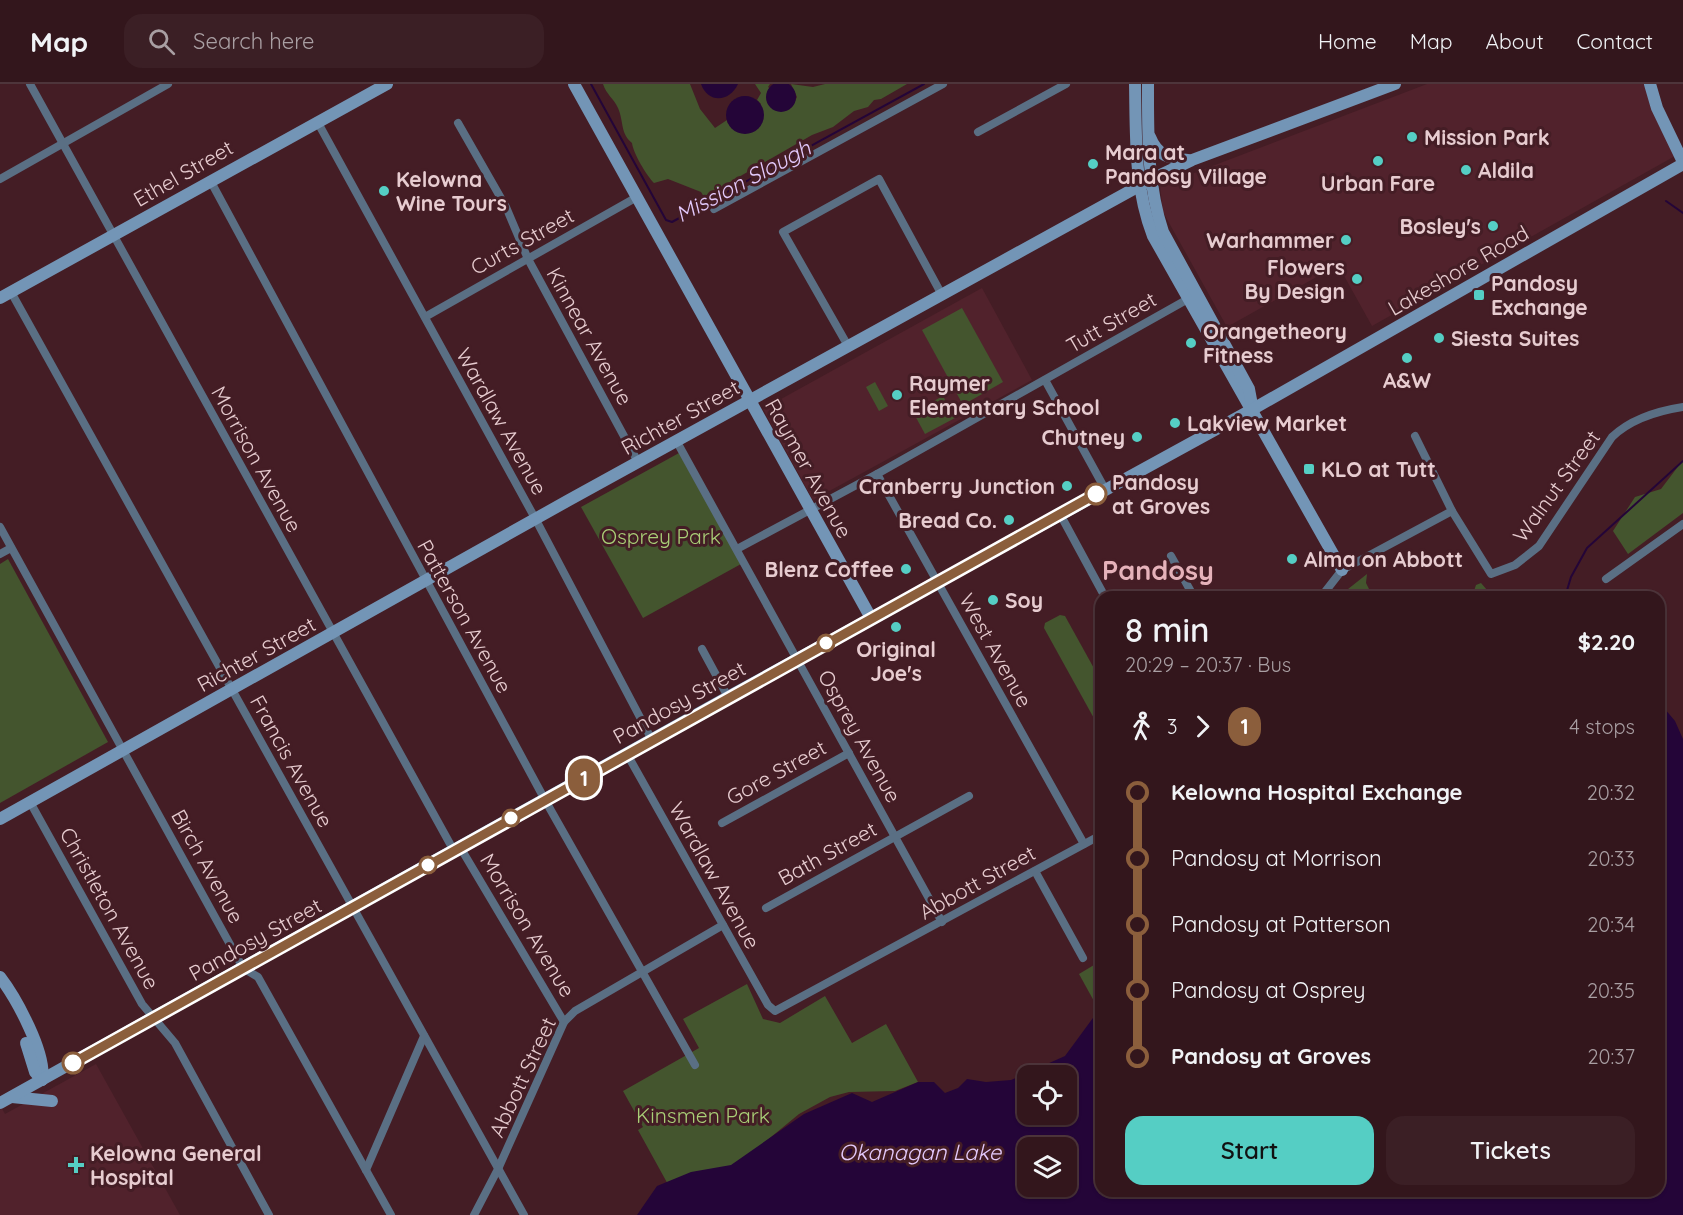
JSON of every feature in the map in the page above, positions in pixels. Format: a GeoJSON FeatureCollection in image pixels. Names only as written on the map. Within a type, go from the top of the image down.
{"type":"FeatureCollection","features":[{"type":"Feature","properties":{"kind":"street","name":"Morrison Avenue"},"geometry":{"type":"LineString","coordinates":[[30,84],[333,633],[457,849],[564,1022]]}},
{"type":"Feature","properties":{"kind":"street"},"geometry":{"type":"LineString","coordinates":[[0,179],[168,84]]}},
{"type":"Feature","properties":{"kind":"street","name":"Ethel Street"},"geometry":{"type":"LineString","coordinates":[[5,295],[387,84]]}},
{"type":"Feature","properties":{"kind":"street","name":"Raymer Avenue"},"geometry":{"type":"LineString","coordinates":[[574,84],[871,618]]}},
{"type":"Feature","properties":{"kind":"street"},"geometry":{"type":"LineString","coordinates":[[714,209],[943,84]]}},
{"type":"Feature","properties":{"kind":"street"},"geometry":{"type":"LineString","coordinates":[[978,132],[1066,84]]}},
{"type":"Feature","properties":{"kind":"street"},"geometry":{"type":"LineString","coordinates":[[1135,84],[1138,186],[1143,209],[1153,236],[1240,393],[1253,409],[1342,570]]}},
{"type":"Feature","properties":{"kind":"street"},"geometry":{"type":"LineString","coordinates":[[1148,84],[1150,180],[1154,205],[1163,232],[1249,389],[1253,409]]}},
{"type":"Feature","properties":{"kind":"street","name":"Richter Street"},"geometry":{"type":"LineString","coordinates":[[0,819],[638,462],[1138,186],[1192,160],[1395,84]]}},
{"type":"Feature","properties":{"kind":"street"},"geometry":{"type":"LineString","coordinates":[[1650,84],[1657,108],[1683,163]]}},
{"type":"Feature","properties":{"kind":"street","name":"Wardlaw Avenue"},"geometry":{"type":"LineString","coordinates":[[317,122],[536,520],[652,740]]}},
{"type":"Feature","properties":{"kind":"street","name":"Kinnear Avenue"},"geometry":{"type":"LineString","coordinates":[[458,123],[506,207],[528,259],[638,462]]}},
{"type":"Feature","properties":{"kind":"street"},"geometry":{"type":"LineString","coordinates":[[1148,132],[1154,148],[1164,156],[1192,160]]}},
{"type":"Feature","properties":{"kind":"street","name":"Lakeshore Road"},"geometry":{"type":"LineString","coordinates":[[1253,409],[1683,163]]}},
{"type":"Feature","properties":{"kind":"street","name":"Patterson Avenue"},"geometry":{"type":"LineString","coordinates":[[210,180],[545,800],[695,1065]]}},
{"type":"Feature","properties":{"kind":"street"},"geometry":{"type":"LineString","coordinates":[[848,346],[783,232],[792,227],[879,180],[942,295]]}},
{"type":"Feature","properties":{"kind":"street","name":"Curts Street"},"geometry":{"type":"LineString","coordinates":[[425,317],[637,197]]}},
{"type":"Feature","properties":{"kind":"street","name":"Francis Avenue"},"geometry":{"type":"LineString","coordinates":[[5,295],[232,690],[524,1215]]}},
{"type":"Feature","properties":{"kind":"street","name":"Tutt Street"},"geometry":{"type":"LineString","coordinates":[[737,549],[877,474],[1188,299]]}},
{"type":"Feature","properties":{"kind":"street"},"geometry":{"type":"LineString","coordinates":[[1045,380],[1105,489]]}},
{"type":"Feature","properties":{"kind":"street","name":"Walnut Street"},"geometry":{"type":"LineString","coordinates":[[1452,511],[1491,574],[1515,565],[1539,546],[1621,428],[1659,411],[1683,407]]}},
{"type":"Feature","properties":{"kind":"street","name":"Pandosy Street"},"geometry":{"type":"LineString","coordinates":[[6,1100],[937,581],[1253,409]]}},
{"type":"Feature","properties":{"kind":"street"},"geometry":{"type":"LineString","coordinates":[[1326,591],[1342,570],[1452,511],[1415,436]]}},
{"type":"Feature","properties":{"kind":"street","name":"Osprey Avenue"},"geometry":{"type":"LineString","coordinates":[[677,442],[942,922]]}},
{"type":"Feature","properties":{"kind":"street","name":"West Avenue"},"geometry":{"type":"LineString","coordinates":[[877,474],[1084,844]]}},
{"type":"Feature","properties":{"kind":"street"},"geometry":{"type":"LineString","coordinates":[[1060,514],[1102,591]]}},
{"type":"Feature","properties":{"kind":"street"},"geometry":{"type":"LineString","coordinates":[[1606,579],[1683,524]]}},
{"type":"Feature","properties":{"kind":"street","name":"Birch Avenue"},"geometry":{"type":"LineString","coordinates":[[0,527],[243,968],[258,977],[391,1215]]}},
{"type":"Feature","properties":{"kind":"street"},"geometry":{"type":"LineString","coordinates":[[0,554],[11,548]]}},
{"type":"Feature","properties":{"kind":"street"},"geometry":{"type":"LineString","coordinates":[[1171,556],[1191,591]]}},
{"type":"Feature","properties":{"kind":"street"},"geometry":{"type":"LineString","coordinates":[[702,649],[729,697]]}},
{"type":"Feature","properties":{"kind":"street","name":"Gore Street"},"geometry":{"type":"LineString","coordinates":[[722,824],[849,753]]}},
{"type":"Feature","properties":{"kind":"street","name":"Wardlaw Avenue"},"geometry":{"type":"LineString","coordinates":[[627,754],[768,1005],[775,1011]]}},
{"type":"Feature","properties":{"kind":"street","name":"Bath Street"},"geometry":{"type":"LineString","coordinates":[[766,908],[969,796]]}},
{"type":"Feature","properties":{"kind":"street","name":"Christleton Avenue"},"geometry":{"type":"LineString","coordinates":[[30,802],[142,1004],[175,1043],[269,1215]]}},
{"type":"Feature","properties":{"kind":"street","name":"Abbott Street"},"geometry":{"type":"LineString","coordinates":[[775,1011],[1095,838]]}},
{"type":"Feature","properties":{"kind":"street"},"geometry":{"type":"LineString","coordinates":[[1035,871],[1083,958]]}},
{"type":"Feature","properties":{"kind":"street","name":"Abbott Street"},"geometry":{"type":"LineString","coordinates":[[474,1215],[498,1170],[564,1022],[575,1011],[723,925]]}},
{"type":"Feature","properties":{"kind":"street"},"geometry":{"type":"LineString","coordinates":[[0,980],[28,1026],[43,1067],[42,1080]]}},
{"type":"Feature","properties":{"kind":"street"},"geometry":{"type":"LineString","coordinates":[[366,1170],[424,1036]]}},
{"type":"Feature","properties":{"kind":"street"},"geometry":{"type":"LineString","coordinates":[[6,1100],[52,1101]]}},
{"type":"Feature","properties":{"kind":"shaded area"},"geometry":{"type":"Polygon","coordinates":[[[1427,84],[1644,84],[1655,117],[1675,156],[1372,326],[1338,265],[1227,327],[1163,212],[1160,186],[1427,84]]]}},
{"type":"Feature","properties":{"kind":"shaded area","name":"Raymer Elementary School"},"geometry":{"type":"Polygon","coordinates":[[[982,288],[1032,380],[813,500],[763,409],[982,288]]]}},
{"type":"Feature","properties":{"kind":"shaded area","name":"Kelowna General Hospital"},"geometry":{"type":"Polygon","coordinates":[[[96,1064],[180,1215],[0,1215],[0,1105],[5,1114],[96,1064]]]}},
{"type":"Feature","properties":{"kind":"green space"},"geometry":{"type":"Polygon","coordinates":[[[603,84],[690,84],[700,109],[715,128],[727,120],[728,124],[761,104],[757,100],[761,93],[755,84],[770,84],[768,87],[792,107],[797,97],[791,84],[813,87],[825,84],[907,84],[881,99],[874,100],[868,107],[854,111],[833,127],[812,135],[704,197],[701,192],[668,179],[654,183],[628,139],[618,108],[603,84]]]}},
{"type":"Feature","properties":{"kind":"green space"},"geometry":{"type":"Polygon","coordinates":[[[962,308],[1003,382],[963,405],[922,330],[962,308]]]}},
{"type":"Feature","properties":{"kind":"green space"},"geometry":{"type":"Polygon","coordinates":[[[875,382],[888,406],[879,411],[866,387],[875,382]]]}},
{"type":"Feature","properties":{"kind":"green space"},"geometry":{"type":"Polygon","coordinates":[[[943,396],[955,418],[925,434],[913,412],[943,396]]]}},
{"type":"Feature","properties":{"kind":"green space","name":"Osprey Park"},"geometry":{"type":"Polygon","coordinates":[[[679,453],[741,564],[643,618],[581,507],[679,453]]]}},
{"type":"Feature","properties":{"kind":"green space"},"geometry":{"type":"Polygon","coordinates":[[[1683,460],[1683,513],[1628,554],[1613,531],[1635,497],[1661,489],[1683,460]]]}},
{"type":"Feature","properties":{"kind":"green space"},"geometry":{"type":"Polygon","coordinates":[[[8,559],[108,742],[0,803],[0,564],[8,559]]]}},
{"type":"Feature","properties":{"kind":"green space"},"geometry":{"type":"Polygon","coordinates":[[[1367,574],[1366,583],[1370,591],[1346,591],[1367,574]]]}},
{"type":"Feature","properties":{"kind":"green space"},"geometry":{"type":"Polygon","coordinates":[[[1481,583],[1487,590],[1498,591],[1474,591],[1476,585],[1481,583]]]}},
{"type":"Feature","properties":{"kind":"green space"},"geometry":{"type":"Polygon","coordinates":[[[1060,615],[1065,616],[1095,670],[1095,720],[1044,628],[1045,623],[1060,615]]]}},
{"type":"Feature","properties":{"kind":"green space"},"geometry":{"type":"Polygon","coordinates":[[[1095,964],[1095,1003],[1079,974],[1095,964]]]}},
{"type":"Feature","properties":{"kind":"green space","name":"Kinsmen Park"},"geometry":{"type":"Polygon","coordinates":[[[747,984],[763,1019],[780,1023],[825,996],[852,1043],[886,1024],[918,1082],[895,1091],[849,1092],[830,1097],[799,1114],[731,1170],[670,1188],[638,1130],[643,1127],[623,1091],[699,1048],[683,1019],[747,984]]]}},
{"type":"Feature","properties":{"kind":"water"},"geometry":{"type":"Polygon","coordinates":[[[781,82],[792,86],[796,97],[792,108],[781,112],[770,108],[766,97],[770,86],[781,82]]]}},
{"type":"Feature","properties":{"kind":"water"},"geometry":{"type":"Polygon","coordinates":[[[701,84],[738,84],[725,97],[714,98],[704,90],[701,84]]]}},
{"type":"Feature","properties":{"kind":"water"},"geometry":{"type":"Polygon","coordinates":[[[745,96],[759,101],[764,115],[759,129],[745,134],[731,129],[726,115],[731,101],[745,96]]]}},
{"type":"Feature","properties":{"kind":"water","name":"Okanagan Lake"},"geometry":{"type":"Polygon","coordinates":[[[1665,709],[1675,721],[1683,739],[1683,1215],[637,1215],[657,1186],[691,1172],[731,1165],[804,1114],[852,1093],[872,1102],[918,1082],[934,1082],[945,1093],[958,1088],[967,1079],[986,1082],[1017,1077],[1017,1125],[1077,1125],[1077,1065],[1045,1065],[1065,1056],[1095,1015],[1095,1197],[1665,1197],[1665,709]]]}},
{"type":"Feature","properties":{"kind":"waterway","name":"Mission Slough"},"geometry":{"type":"LineString","coordinates":[[591,84],[666,220],[672,222],[924,84]]}},
{"type":"Feature","properties":{"kind":"waterway"},"geometry":{"type":"LineString","coordinates":[[1666,201],[1683,213]]}},
{"type":"Feature","properties":{"kind":"waterway"},"geometry":{"type":"LineString","coordinates":[[1567,591],[1571,577],[1587,548],[1683,461]]}},
{"type":"Feature","properties":{"kind":"bus line","name":"1"},"geometry":{"type":"LineString","coordinates":[[73,1063],[1096,494]]}},
{"type":"Feature","properties":{"kind":"place","name":"Mission Park"},"geometry":{"type":"Point","coordinates":[1412,137]}},
{"type":"Feature","properties":{"kind":"place","name":"Urban Fare"},"geometry":{"type":"Point","coordinates":[1378,161]}},
{"type":"Feature","properties":{"kind":"place","name":"Mara at Pandosy Village"},"geometry":{"type":"Point","coordinates":[1093,164]}},
{"type":"Feature","properties":{"kind":"place","name":"Aldila"},"geometry":{"type":"Point","coordinates":[1466,170]}},
{"type":"Feature","properties":{"kind":"place","name":"Kelowna Wine Tours"},"geometry":{"type":"Point","coordinates":[384,191]}},
{"type":"Feature","properties":{"kind":"place","name":"Bosley's"},"geometry":{"type":"Point","coordinates":[1493,226]}},
{"type":"Feature","properties":{"kind":"place","name":"Warhammer"},"geometry":{"type":"Point","coordinates":[1346,240]}},
{"type":"Feature","properties":{"kind":"place","name":"Flowers By Design"},"geometry":{"type":"Point","coordinates":[1357,279]}},
{"type":"Feature","properties":{"kind":"place","name":"Pandosy Exchange"},"geometry":{"type":"Point","coordinates":[1479,295]}},
{"type":"Feature","properties":{"kind":"place","name":"Siesta Suites"},"geometry":{"type":"Point","coordinates":[1439,338]}},
{"type":"Feature","properties":{"kind":"place","name":"Orangetheory Fitness"},"geometry":{"type":"Point","coordinates":[1191,343]}},
{"type":"Feature","properties":{"kind":"place","name":"A&W"},"geometry":{"type":"Point","coordinates":[1407,358]}},
{"type":"Feature","properties":{"kind":"place","name":"Raymer Elementary School"},"geometry":{"type":"Point","coordinates":[897,395]}},
{"type":"Feature","properties":{"kind":"place","name":"Lakview Market"},"geometry":{"type":"Point","coordinates":[1175,423]}},
{"type":"Feature","properties":{"kind":"place","name":"Chutney"},"geometry":{"type":"Point","coordinates":[1137,437]}},
{"type":"Feature","properties":{"kind":"place","name":"KLO at Tutt"},"geometry":{"type":"Point","coordinates":[1309,469]}},
{"type":"Feature","properties":{"kind":"place","name":"Cranberry Junction"},"geometry":{"type":"Point","coordinates":[1067,486]}},
{"type":"Feature","properties":{"kind":"place","name":"Pandosy at Groves"},"geometry":{"type":"Point","coordinates":[1096,494]}},
{"type":"Feature","properties":{"kind":"place","name":"Bread Co."},"geometry":{"type":"Point","coordinates":[1009,520]}},
{"type":"Feature","properties":{"kind":"place","name":"Alma on Abbott"},"geometry":{"type":"Point","coordinates":[1292,559]}},
{"type":"Feature","properties":{"kind":"place","name":"Blenz Coffee"},"geometry":{"type":"Point","coordinates":[906,569]}},
{"type":"Feature","properties":{"kind":"place","name":"Soy"},"geometry":{"type":"Point","coordinates":[993,600]}},
{"type":"Feature","properties":{"kind":"place","name":"Original Joe's"},"geometry":{"type":"Point","coordinates":[896,627]}},
{"type":"Feature","properties":{"kind":"place","name":"Kelowna General Hospital"},"geometry":{"type":"Point","coordinates":[76,1165]}},
{"type":"Feature","properties":{"kind":"district","name":"Pandosy"},"geometry":{"type":"Point","coordinates":[1158,570]}}]}
